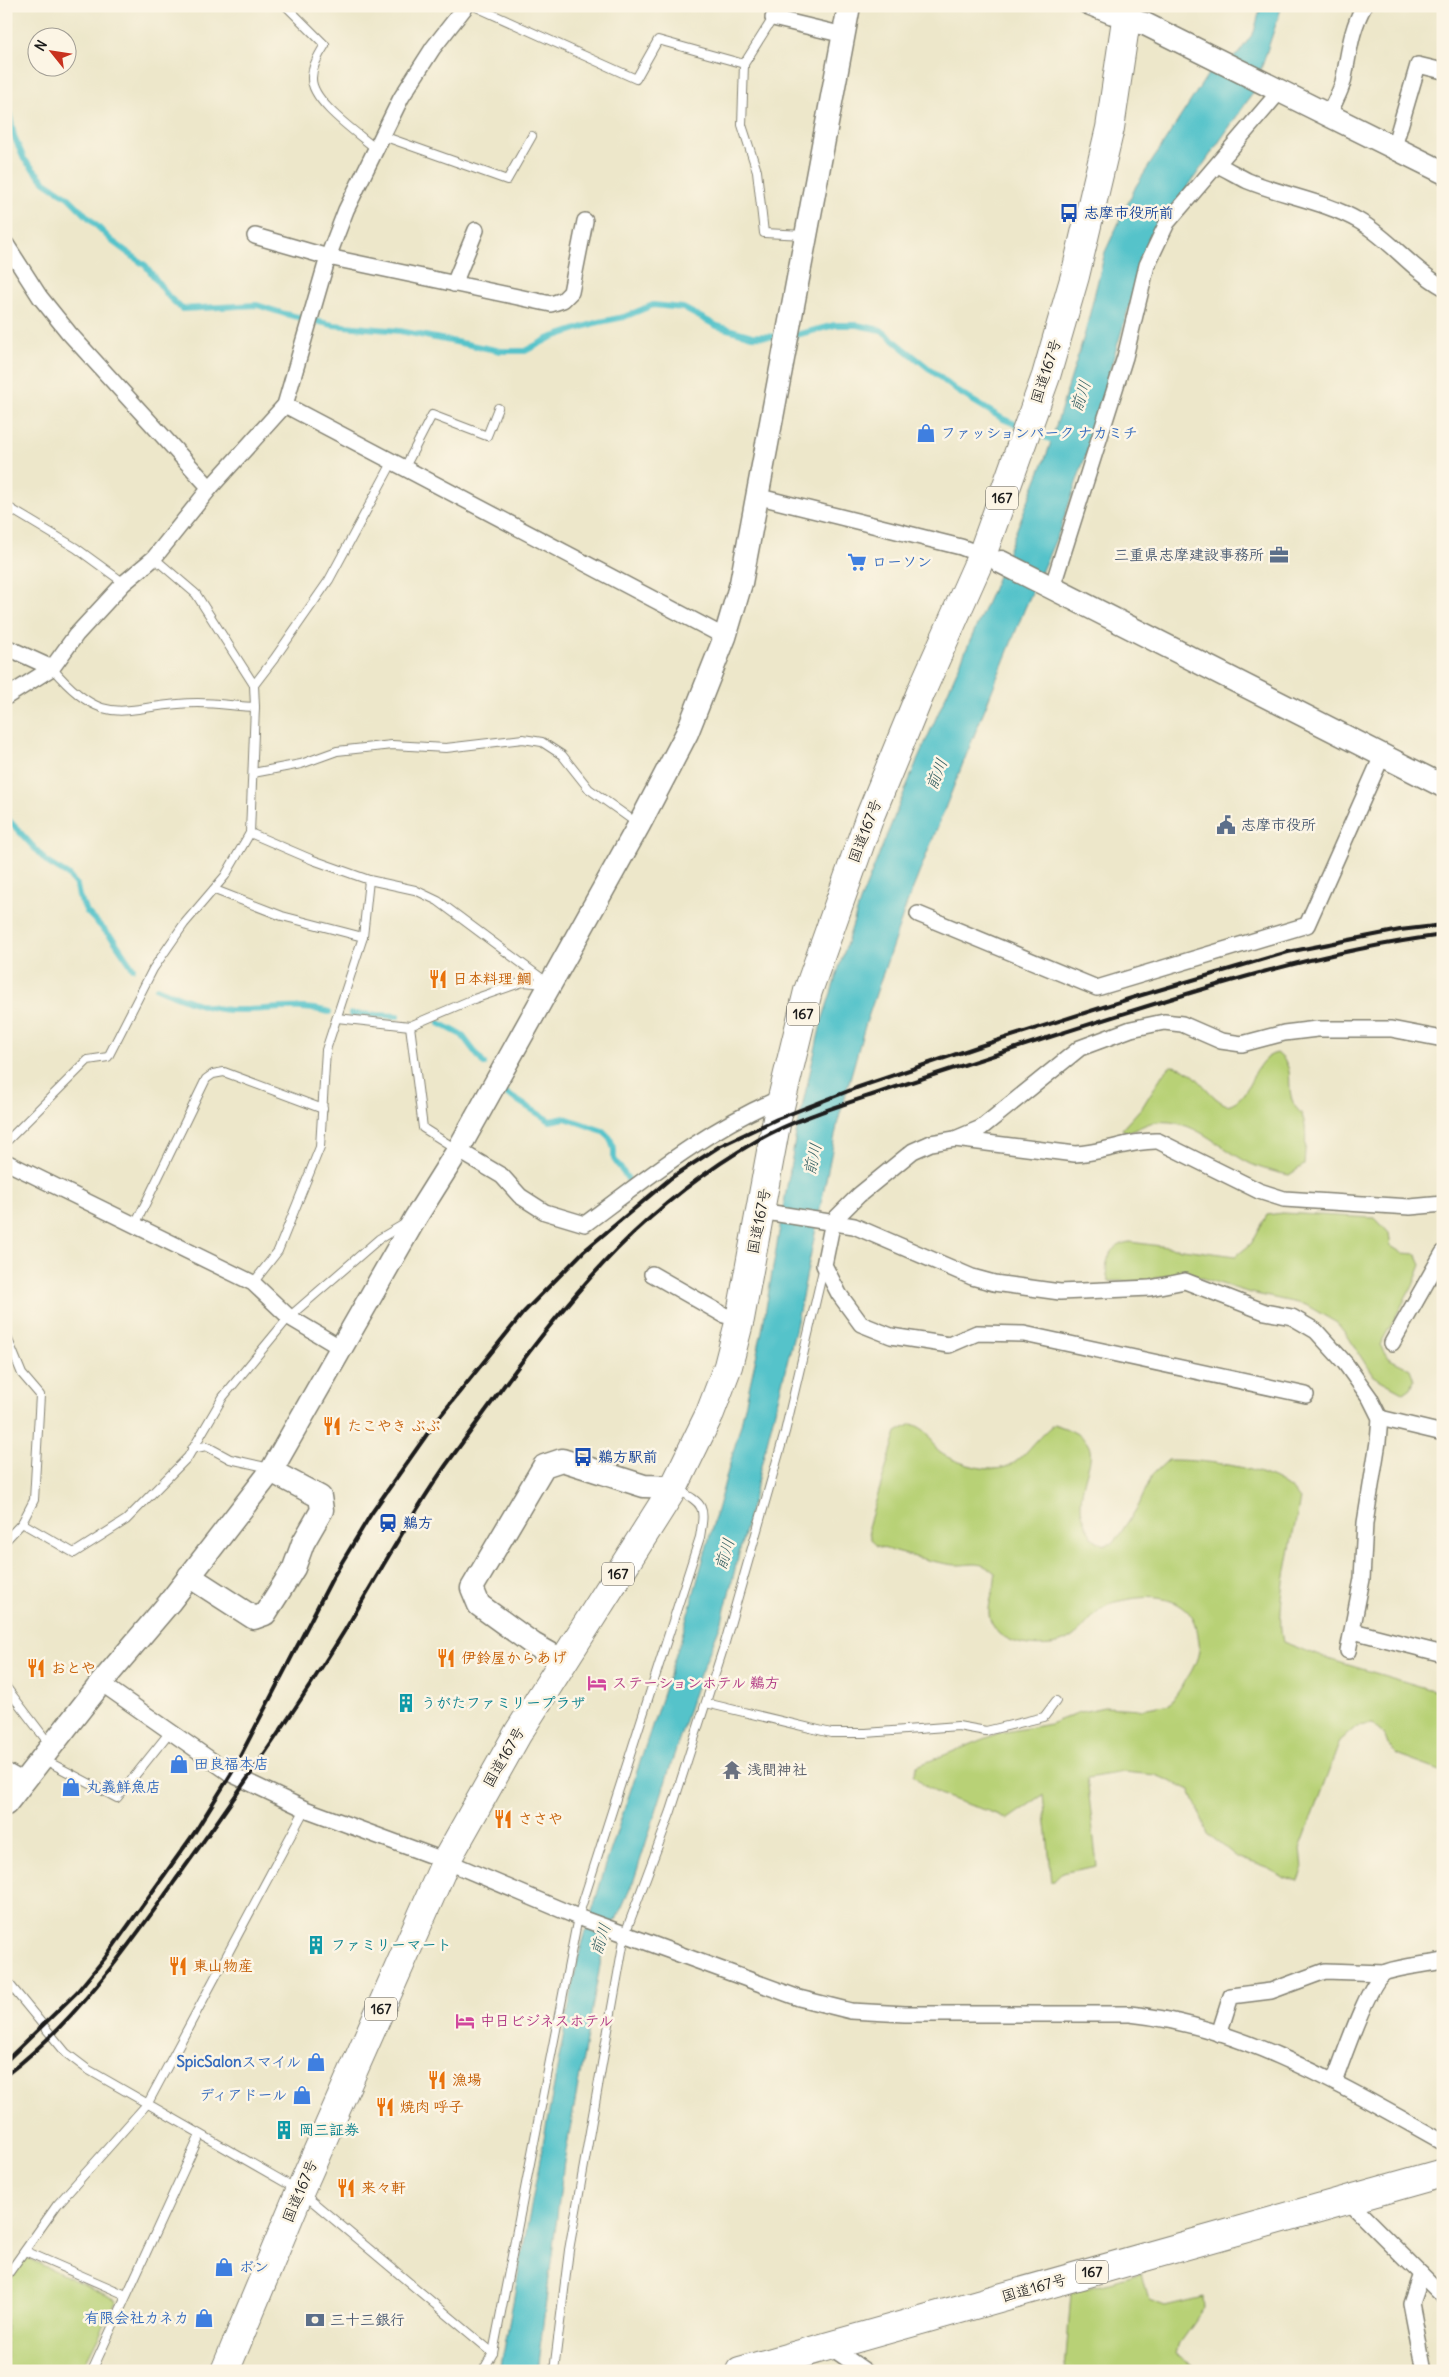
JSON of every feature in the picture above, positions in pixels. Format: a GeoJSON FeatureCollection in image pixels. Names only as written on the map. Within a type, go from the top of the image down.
{"type":"FeatureCollection","features":[{"type":"Feature","properties":{"kind":"highway","name":"国道167号"},"geometry":{"type":"LineString","coordinates":[[225,2371],[300,2191],[446,1861],[518,1733],[674,1487],[693,1451],[720,1389],[770,1212],[783,1097],[808,991],[870,816],[921,692],[991,558],[1026,431],[1046,376],[1075,276],[1110,128],[1128,13]]}},
{"type":"Feature","properties":{"kind":"highway","name":"国道167号"},"geometry":{"type":"LineString","coordinates":[[740,2371],[1443,2173]]}},
{"type":"Feature","properties":{"kind":"street"},"geometry":{"type":"LineString","coordinates":[[6,697],[52,668],[76,635],[124,583],[154,558],[210,488],[285,406],[328,258],[346,210],[401,98],[433,48],[466,6]]}},
{"type":"Feature","properties":{"kind":"street"},"geometry":{"type":"LineString","coordinates":[[6,1804],[15,1776],[46,1752],[189,1576],[271,1471],[416,1216],[458,1150],[639,825],[687,733],[725,637],[741,583],[849,6]]}},
{"type":"Feature","properties":{"kind":"street"},"geometry":{"type":"LineString","coordinates":[[1086,6],[1111,16],[1128,13],[1145,24],[1443,172]]}},
{"type":"Feature","properties":{"kind":"street"},"geometry":{"type":"LineString","coordinates":[[1329,115],[1342,84],[1354,23],[1364,6]]}},
{"type":"Feature","properties":{"kind":"street"},"geometry":{"type":"LineString","coordinates":[[774,12],[844,35]]}},
{"type":"Feature","properties":{"kind":"street"},"geometry":{"type":"LineString","coordinates":[[1394,147],[1418,65],[1443,71]]}},
{"type":"Feature","properties":{"kind":"street"},"geometry":{"type":"LineString","coordinates":[[1047,586],[1126,357],[1147,265],[1167,223],[1218,165],[1274,89]]}},
{"type":"Feature","properties":{"kind":"street"},"geometry":{"type":"LineString","coordinates":[[1218,165],[1249,181],[1338,210],[1378,233],[1426,278],[1443,287]]}},
{"type":"Feature","properties":{"kind":"street"},"geometry":{"type":"LineString","coordinates":[[255,236],[328,258],[552,304],[563,300],[571,292],[585,221]]}},
{"type":"Feature","properties":{"kind":"street"},"geometry":{"type":"LineString","coordinates":[[454,284],[476,230]]}},
{"type":"Feature","properties":{"kind":"street"},"geometry":{"type":"LineString","coordinates":[[7,247],[40,297],[69,334],[210,488]]}},
{"type":"Feature","properties":{"kind":"street"},"geometry":{"type":"LineString","coordinates":[[285,406],[725,637]]}},
{"type":"Feature","properties":{"kind":"street"},"geometry":{"type":"LineString","coordinates":[[756,496],[961,547],[991,558],[1443,786]]}},
{"type":"Feature","properties":{"kind":"street"},"geometry":{"type":"LineString","coordinates":[[6,647],[52,668]]}},
{"type":"Feature","properties":{"kind":"street"},"geometry":{"type":"LineString","coordinates":[[918,914],[1097,988],[1307,925],[1382,756]]}},
{"type":"Feature","properties":{"kind":"street"},"geometry":{"type":"LineString","coordinates":[[1306,1395],[1024,1334],[977,1333],[949,1345],[891,1336],[861,1324],[839,1294],[824,1265],[828,1221],[913,1151],[932,1143],[954,1139],[981,1128],[1080,1048],[1131,1029],[1164,1022],[1182,1024],[1222,1041],[1242,1044],[1284,1033],[1318,1029],[1391,1029],[1443,1039]]}},
{"type":"Feature","properties":{"kind":"street"},"geometry":{"type":"LineString","coordinates":[[545,1212],[585,1224],[682,1152],[745,1113],[783,1097]]}},
{"type":"Feature","properties":{"kind":"street"},"geometry":{"type":"LineString","coordinates":[[954,1139],[1075,1154],[1095,1153],[1146,1141],[1158,1141],[1259,1191],[1278,1197],[1410,1207],[1443,1204]]}},
{"type":"Feature","properties":{"kind":"street"},"geometry":{"type":"LineString","coordinates":[[458,1150],[502,1176],[520,1196],[561,1224]]}},
{"type":"Feature","properties":{"kind":"street"},"geometry":{"type":"LineString","coordinates":[[6,1162],[253,1283],[289,1317],[341,1348]]}},
{"type":"Feature","properties":{"kind":"street"},"geometry":{"type":"LineString","coordinates":[[770,1212],[854,1226],[972,1277],[994,1283],[1060,1292],[1150,1288],[1184,1281],[1265,1312],[1292,1317],[1316,1332],[1346,1362],[1370,1398],[1380,1418],[1366,1523],[1362,1579],[1348,1651]]}},
{"type":"Feature","properties":{"kind":"street"},"geometry":{"type":"LineString","coordinates":[[1392,1343],[1443,1253]]}},
{"type":"Feature","properties":{"kind":"street"},"geometry":{"type":"LineString","coordinates":[[652,1274],[724,1315],[740,1319]]}},
{"type":"Feature","properties":{"kind":"street"},"geometry":{"type":"LineString","coordinates":[[1380,1418],[1443,1433]]}},
{"type":"Feature","properties":{"kind":"street"},"geometry":{"type":"LineString","coordinates":[[563,1661],[533,1644],[478,1605],[472,1588],[544,1466],[562,1460],[644,1486],[674,1487]]}},
{"type":"Feature","properties":{"kind":"street"},"geometry":{"type":"LineString","coordinates":[[189,1576],[254,1618],[266,1614],[294,1568],[322,1510],[320,1497],[271,1471]]}},
{"type":"Feature","properties":{"kind":"street"},"geometry":{"type":"LineString","coordinates":[[1353,1632],[1443,1654]]}},
{"type":"Feature","properties":{"kind":"street"},"geometry":{"type":"LineString","coordinates":[[101,1684],[231,1774],[305,1809],[446,1861],[578,1917],[799,1998],[851,2011],[905,2014],[1130,2014],[1153,2016],[1268,2050],[1334,2082],[1443,2142]]}},
{"type":"Feature","properties":{"kind":"street"},"geometry":{"type":"LineString","coordinates":[[1219,2034],[1231,1996],[1271,1991],[1325,1971],[1384,1973],[1443,1961]]}},
{"type":"Feature","properties":{"kind":"street"},"geometry":{"type":"LineString","coordinates":[[1334,2082],[1366,2000],[1373,1986],[1384,1973]]}},
{"type":"Feature","properties":{"kind":"street"},"geometry":{"type":"LineString","coordinates":[[1347,2200],[1443,2296]]}},
{"type":"Feature","properties":{"kind":"street"},"geometry":{"type":"LineString","coordinates":[[1421,2274],[1411,2303],[1424,2371]]}},
{"type":"Feature","properties":{"kind":"street"},"geometry":{"type":"LineString","coordinates":[[828,2346],[865,2371]]}},
{"type":"Feature","properties":{"kind":"lane"},"geometry":{"type":"LineString","coordinates":[[286,6],[325,46],[319,55],[312,78],[317,93],[334,113],[380,142],[508,180],[532,136]]}},
{"type":"Feature","properties":{"kind":"lane"},"geometry":{"type":"LineString","coordinates":[[474,6],[636,78],[658,40],[744,64]]}},
{"type":"Feature","properties":{"kind":"lane"},"geometry":{"type":"LineString","coordinates":[[774,12],[744,64],[742,125],[756,171],[764,233],[806,235]]}},
{"type":"Feature","properties":{"kind":"lane"},"geometry":{"type":"LineString","coordinates":[[254,685],[274,660],[329,580],[432,414],[487,436],[498,408]]}},
{"type":"Feature","properties":{"kind":"lane"},"geometry":{"type":"LineString","coordinates":[[6,506],[76,548],[124,583]]}},
{"type":"Feature","properties":{"kind":"lane"},"geometry":{"type":"LineString","coordinates":[[6,1142],[88,1060],[108,1057],[152,969],[184,924],[215,890],[250,833],[256,707],[254,685],[196,594],[154,558]]}},
{"type":"Feature","properties":{"kind":"lane"},"geometry":{"type":"LineString","coordinates":[[52,668],[71,690],[93,706],[108,711],[197,703],[256,707]]}},
{"type":"Feature","properties":{"kind":"lane"},"geometry":{"type":"LineString","coordinates":[[253,773],[301,764],[337,751],[392,744],[446,748],[523,739],[542,742],[562,755],[590,789],[639,825]]}},
{"type":"Feature","properties":{"kind":"lane"},"geometry":{"type":"LineString","coordinates":[[250,833],[313,860],[369,880],[415,890],[438,901],[549,984]]}},
{"type":"Feature","properties":{"kind":"lane"},"geometry":{"type":"LineString","coordinates":[[253,1283],[278,1251],[320,1148],[326,1050],[363,937],[369,880]]}},
{"type":"Feature","properties":{"kind":"lane"},"geometry":{"type":"LineString","coordinates":[[215,890],[282,916],[363,937]]}},
{"type":"Feature","properties":{"kind":"lane"},"geometry":{"type":"LineString","coordinates":[[337,1018],[410,1026],[471,1000],[523,982],[549,984]]}},
{"type":"Feature","properties":{"kind":"lane"},"geometry":{"type":"LineString","coordinates":[[410,1026],[423,1128],[458,1150]]}},
{"type":"Feature","properties":{"kind":"lane"},"geometry":{"type":"LineString","coordinates":[[135,1225],[206,1079],[213,1074],[224,1072],[323,1110]]}},
{"type":"Feature","properties":{"kind":"lane"},"geometry":{"type":"LineString","coordinates":[[22,1523],[74,1553],[126,1520],[188,1457],[223,1397],[289,1317],[379,1238],[416,1216]]}},
{"type":"Feature","properties":{"kind":"lane"},"geometry":{"type":"LineString","coordinates":[[554,2371],[569,2250],[625,1934],[671,1811],[706,1703],[785,1432],[824,1265]]}},
{"type":"Feature","properties":{"kind":"lane"},"geometry":{"type":"LineString","coordinates":[[6,1335],[22,1374],[40,1395],[34,1500],[22,1523],[6,1540]]}},
{"type":"Feature","properties":{"kind":"lane"},"geometry":{"type":"LineString","coordinates":[[192,1449],[206,1446],[230,1459],[261,1466],[271,1471]]}},
{"type":"Feature","properties":{"kind":"lane"},"geometry":{"type":"LineString","coordinates":[[483,2371],[493,2352],[578,1917],[700,1537],[704,1513],[697,1501],[674,1487]]}},
{"type":"Feature","properties":{"kind":"lane"},"geometry":{"type":"LineString","coordinates":[[6,1687],[46,1752],[117,1798],[170,1733]]}},
{"type":"Feature","properties":{"kind":"lane"},"geometry":{"type":"LineString","coordinates":[[706,1703],[831,1733],[866,1733],[958,1726],[986,1731],[1044,1717],[1056,1701]]}},
{"type":"Feature","properties":{"kind":"lane"},"geometry":{"type":"LineString","coordinates":[[6,2278],[57,2205],[148,2103],[305,1809]]}},
{"type":"Feature","properties":{"kind":"lane"},"geometry":{"type":"LineString","coordinates":[[6,1980],[66,2053],[87,2069],[300,2191],[493,2352]]}},
{"type":"Feature","properties":{"kind":"lane"},"geometry":{"type":"LineString","coordinates":[[92,2371],[200,2135]]}},
{"type":"Feature","properties":{"kind":"lane"},"geometry":{"type":"LineString","coordinates":[[25,2251],[126,2295]]}},
{"type":"Feature","properties":{"kind":"green space"},"geometry":{"type":"Polygon","coordinates":[[[1277,1053],[1287,1064],[1291,1095],[1294,1105],[1302,1115],[1305,1126],[1304,1165],[1289,1175],[1263,1169],[1249,1163],[1205,1135],[1182,1124],[1156,1122],[1127,1133],[1122,1129],[1143,1106],[1164,1072],[1171,1066],[1188,1071],[1219,1101],[1227,1105],[1236,1101],[1242,1095],[1262,1063],[1268,1057],[1277,1053]]]}},
{"type":"Feature","properties":{"kind":"green space"},"geometry":{"type":"Polygon","coordinates":[[[1282,1213],[1375,1218],[1389,1233],[1391,1246],[1402,1253],[1416,1254],[1421,1265],[1414,1283],[1380,1345],[1388,1358],[1410,1369],[1414,1380],[1411,1388],[1404,1393],[1373,1376],[1337,1323],[1306,1305],[1247,1292],[1193,1275],[1171,1275],[1141,1281],[1109,1281],[1106,1268],[1109,1256],[1123,1244],[1130,1242],[1236,1256],[1251,1244],[1267,1215],[1282,1213]]]}},
{"type":"Feature","properties":{"kind":"green space"},"geometry":{"type":"Polygon","coordinates":[[[912,1424],[926,1432],[940,1453],[968,1465],[985,1469],[999,1469],[1018,1460],[1054,1424],[1072,1431],[1084,1439],[1089,1447],[1090,1455],[1083,1489],[1082,1512],[1091,1537],[1104,1545],[1114,1543],[1139,1505],[1152,1475],[1168,1460],[1202,1461],[1240,1467],[1275,1479],[1289,1488],[1300,1499],[1283,1591],[1281,1628],[1283,1642],[1328,1659],[1443,1693],[1443,1772],[1399,1756],[1388,1745],[1384,1734],[1373,1724],[1357,1726],[1340,1741],[1300,1849],[1302,1868],[1298,1882],[1284,1878],[1270,1869],[1237,1857],[1208,1834],[1190,1790],[1156,1775],[1123,1772],[1087,1778],[1097,1866],[1061,1873],[1052,1882],[1043,1795],[1008,1819],[933,1791],[913,1775],[917,1766],[999,1733],[1050,1724],[1077,1713],[1104,1707],[1141,1709],[1170,1704],[1192,1671],[1198,1657],[1199,1644],[1195,1623],[1190,1614],[1173,1602],[1163,1599],[1141,1598],[1110,1604],[1101,1609],[1072,1637],[1057,1644],[1040,1646],[1022,1644],[1004,1637],[992,1624],[989,1611],[995,1573],[983,1565],[942,1563],[888,1550],[876,1545],[870,1537],[868,1527],[897,1432],[912,1424]]]}},
{"type":"Feature","properties":{"kind":"green space"},"geometry":{"type":"Polygon","coordinates":[[[25,2257],[117,2300],[81,2371],[6,2371],[6,2286],[25,2257]]]}},
{"type":"Feature","properties":{"kind":"green space"},"geometry":{"type":"Polygon","coordinates":[[[1142,2273],[1149,2300],[1165,2306],[1203,2297],[1204,2308],[1179,2343],[1176,2354],[1204,2371],[1065,2371],[1071,2293],[1142,2273]]]}},
{"type":"Feature","properties":{"kind":"water","name":"前川"},"geometry":{"type":"Polygon","coordinates":[[[1261,6],[1282,6],[1253,93],[1148,244],[1108,376],[1096,425],[1060,530],[1025,608],[906,906],[865,1026],[838,1121],[795,1331],[722,1621],[699,1677],[634,1880],[603,1949],[564,2162],[537,2371],[500,2371],[578,1958],[608,1858],[681,1639],[741,1424],[762,1331],[796,1134],[821,1024],[861,899],[914,768],[992,591],[1048,451],[1085,333],[1105,252],[1136,186],[1210,71],[1238,54],[1254,32],[1261,6]]]}},
{"type":"Feature","properties":{"kind":"waterway"},"geometry":{"type":"LineString","coordinates":[[6,98],[14,136],[24,159],[45,182],[68,197],[112,241],[146,266],[169,297],[182,309],[257,305],[285,314],[333,325],[400,331],[501,351],[525,351],[550,338],[595,323],[624,317],[653,305],[683,308],[717,326],[752,336],[782,337]]}},
{"type":"Feature","properties":{"kind":"waterway"},"geometry":{"type":"LineString","coordinates":[[792,336],[835,325],[857,325],[881,330],[957,391],[1003,419],[1022,427]]}},
{"type":"Feature","properties":{"kind":"waterway"},"geometry":{"type":"LineString","coordinates":[[1033,432],[1059,443]]}},
{"type":"Feature","properties":{"kind":"waterway"},"geometry":{"type":"LineString","coordinates":[[6,817],[48,863],[68,875],[77,886],[79,896],[87,912],[114,940],[133,968]]}},
{"type":"Feature","properties":{"kind":"waterway"},"geometry":{"type":"LineString","coordinates":[[157,988],[192,1002],[221,1009],[305,1008],[329,1012]]}},
{"type":"Feature","properties":{"kind":"waterway"},"geometry":{"type":"LineString","coordinates":[[351,1014],[398,1016]]}},
{"type":"Feature","properties":{"kind":"waterway"},"geometry":{"type":"LineString","coordinates":[[439,1023],[462,1035],[484,1064]]}},
{"type":"Feature","properties":{"kind":"waterway"},"geometry":{"type":"LineString","coordinates":[[507,1094],[550,1121],[565,1118],[603,1131],[610,1138],[614,1149],[614,1159],[628,1179]]}},
{"type":"Feature","properties":{"kind":"railway"},"geometry":{"type":"LineString","coordinates":[[6,2061],[77,1992],[105,1958],[195,1832],[231,1774],[333,1577],[371,1514],[437,1420],[523,1313],[584,1251],[671,1178],[720,1146],[777,1119],[856,1088],[980,1046],[1135,997],[1288,952],[1400,930],[1443,925]]}},
{"type":"Feature","properties":{"kind":"railway"},"geometry":{"type":"LineString","coordinates":[[6,2075],[57,2030],[80,2006],[143,1926],[306,1692],[432,1485],[531,1350],[587,1281],[617,1249],[648,1219],[682,1191],[718,1165],[758,1140],[788,1125],[836,1107],[1106,1019],[1249,976],[1345,952],[1443,935]]}},
{"type":"Feature","properties":{"kind":"place","name":"志摩市役所前"},"geometry":{"type":"Point","coordinates":[1069,213]}},
{"type":"Feature","properties":{"kind":"place","name":"ファッションパーク ナカミチ"},"geometry":{"type":"Point","coordinates":[926,433]}},
{"type":"Feature","properties":{"kind":"place","name":"三重県志摩建設事務所"},"geometry":{"type":"Point","coordinates":[1279,555]}},
{"type":"Feature","properties":{"kind":"place","name":"ローソン"},"geometry":{"type":"Point","coordinates":[857,562]}},
{"type":"Feature","properties":{"kind":"place","name":"志摩市役所"},"geometry":{"type":"Point","coordinates":[1226,825]}},
{"type":"Feature","properties":{"kind":"place","name":"日本料理 鯛"},"geometry":{"type":"Point","coordinates":[438,979]}},
{"type":"Feature","properties":{"kind":"place","name":"たこやき ぶぶ"},"geometry":{"type":"Point","coordinates":[332,1426]}},
{"type":"Feature","properties":{"kind":"place","name":"鵜方駅前"},"geometry":{"type":"Point","coordinates":[583,1457]}},
{"type":"Feature","properties":{"kind":"place","name":"鵜方"},"geometry":{"type":"Point","coordinates":[388,1523]}},
{"type":"Feature","properties":{"kind":"place","name":"伊鈴屋からあげ"},"geometry":{"type":"Point","coordinates":[446,1658]}},
{"type":"Feature","properties":{"kind":"place","name":"おとや"},"geometry":{"type":"Point","coordinates":[36,1668]}},
{"type":"Feature","properties":{"kind":"place","name":"ステーションホテル 鵜方"},"geometry":{"type":"Point","coordinates":[597,1683]}},
{"type":"Feature","properties":{"kind":"place","name":"うがたファミリープラザ"},"geometry":{"type":"Point","coordinates":[406,1703]}},
{"type":"Feature","properties":{"kind":"place","name":"田良福本店"},"geometry":{"type":"Point","coordinates":[179,1764]}},
{"type":"Feature","properties":{"kind":"place","name":"浅間神社"},"geometry":{"type":"Point","coordinates":[732,1770]}},
{"type":"Feature","properties":{"kind":"place","name":"丸義鮮魚店"},"geometry":{"type":"Point","coordinates":[71,1787]}},
{"type":"Feature","properties":{"kind":"place","name":"ささや"},"geometry":{"type":"Point","coordinates":[503,1819]}},
{"type":"Feature","properties":{"kind":"place","name":"ファミリーマート"},"geometry":{"type":"Point","coordinates":[316,1945]}},
{"type":"Feature","properties":{"kind":"place","name":"東山物産"},"geometry":{"type":"Point","coordinates":[178,1966]}},
{"type":"Feature","properties":{"kind":"place","name":"中日ビジネスホテル"},"geometry":{"type":"Point","coordinates":[465,2021]}},
{"type":"Feature","properties":{"kind":"place","name":"SpicSalonスマイル"},"geometry":{"type":"Point","coordinates":[316,2062]}},
{"type":"Feature","properties":{"kind":"place","name":"漁場"},"geometry":{"type":"Point","coordinates":[437,2080]}},
{"type":"Feature","properties":{"kind":"place","name":"ディアドール"},"geometry":{"type":"Point","coordinates":[302,2095]}},
{"type":"Feature","properties":{"kind":"place","name":"焼肉 呼子"},"geometry":{"type":"Point","coordinates":[385,2107]}},
{"type":"Feature","properties":{"kind":"place","name":"岡三証券"},"geometry":{"type":"Point","coordinates":[284,2130]}},
{"type":"Feature","properties":{"kind":"place","name":"来々軒"},"geometry":{"type":"Point","coordinates":[346,2188]}},
{"type":"Feature","properties":{"kind":"place","name":"ボン"},"geometry":{"type":"Point","coordinates":[224,2267]}},
{"type":"Feature","properties":{"kind":"place","name":"有限会社カネカ"},"geometry":{"type":"Point","coordinates":[204,2318]}},
{"type":"Feature","properties":{"kind":"place","name":"三十三銀行"},"geometry":{"type":"Point","coordinates":[315,2320]}}]}
